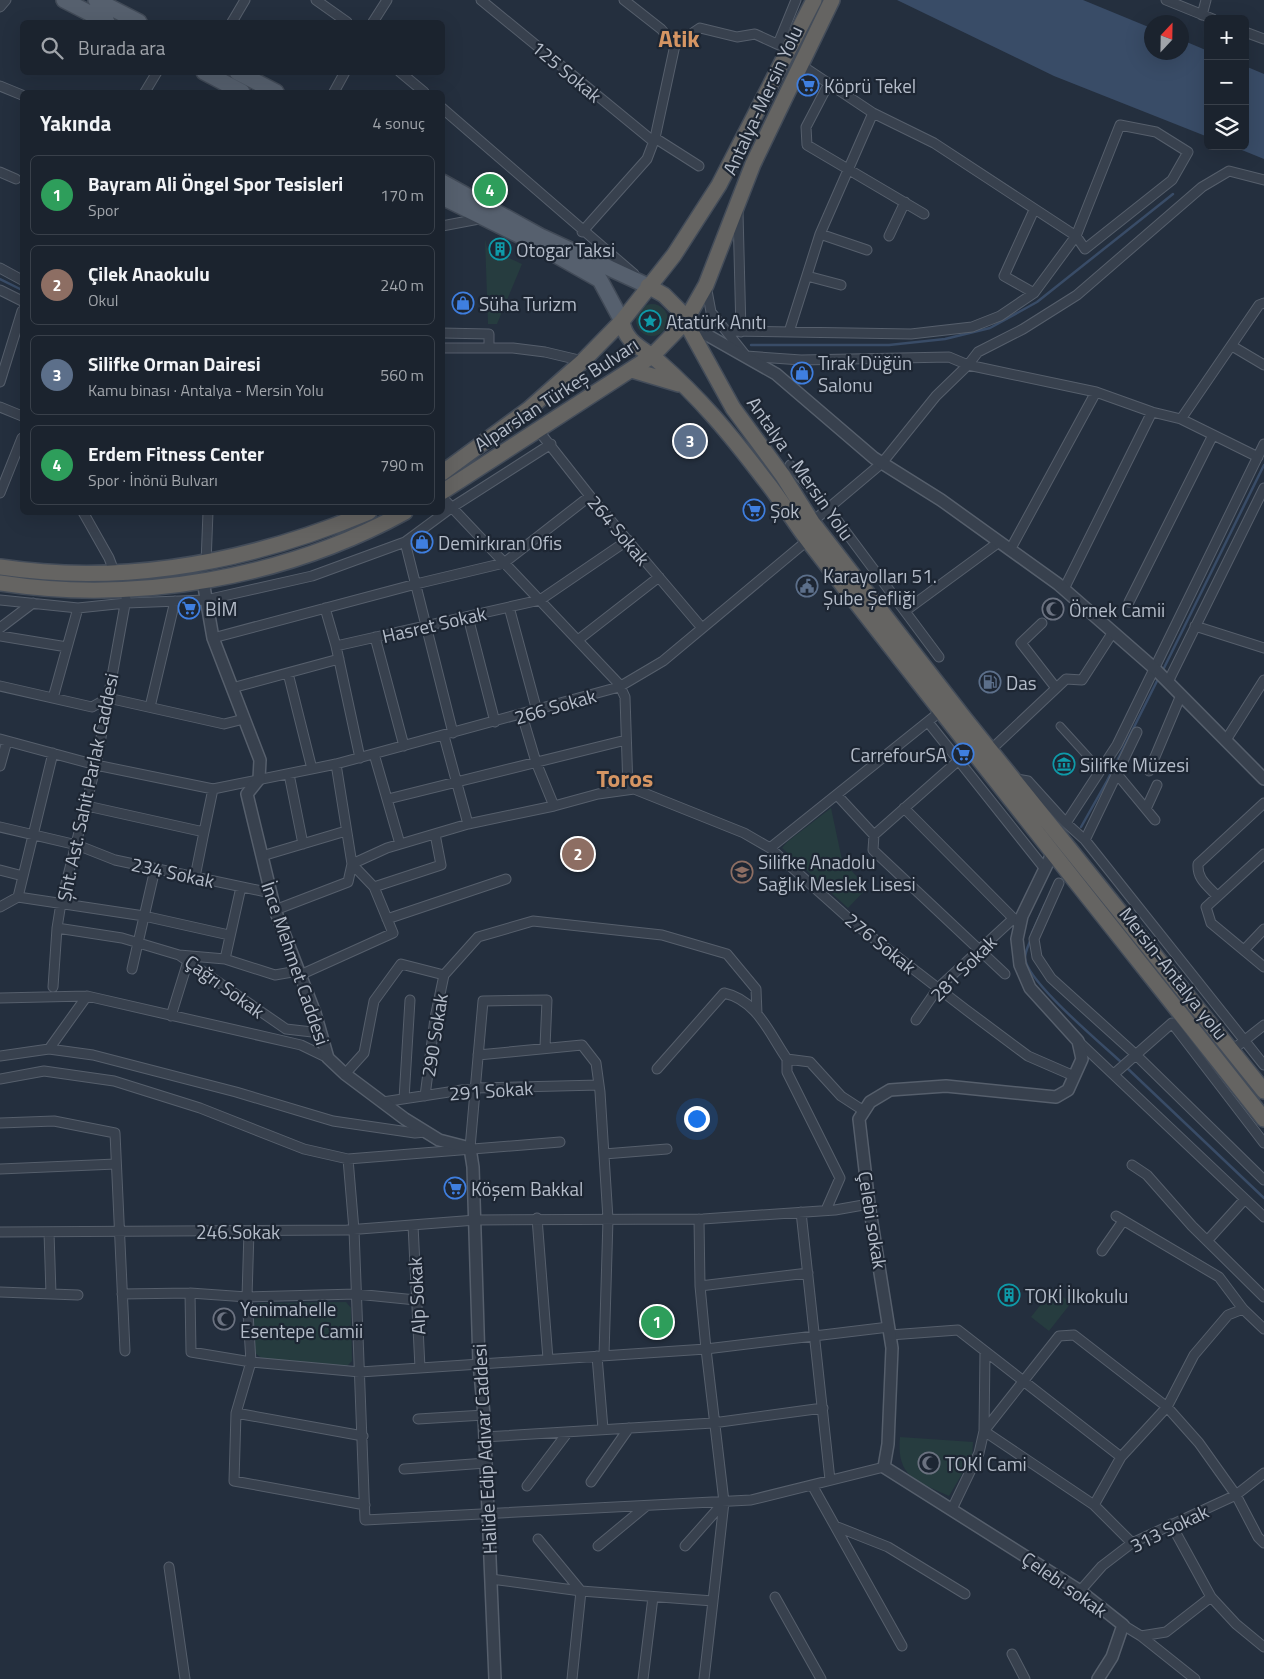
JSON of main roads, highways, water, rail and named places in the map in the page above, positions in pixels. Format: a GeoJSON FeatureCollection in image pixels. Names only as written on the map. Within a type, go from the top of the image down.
{"type":"FeatureCollection","features":[{"type":"Feature","properties":{"kind":"highway"},"geometry":{"type":"LineString","coordinates":[[652,356],[627,338],[623,331],[622,321],[674,254],[719,186],[814,0]]}},
{"type":"Feature","properties":{"kind":"highway","name":"Antalya-Mersin Yolu"},"geometry":{"type":"LineString","coordinates":[[684,322],[706,285],[753,164],[831,2]]}},
{"type":"Feature","properties":{"kind":"highway"},"geometry":{"type":"LineString","coordinates":[[648,286],[664,295],[673,303],[679,310],[684,322]]}},
{"type":"Feature","properties":{"kind":"highway","name":"Alparslan Türkeş Bulvarı"},"geometry":{"type":"LineString","coordinates":[[445,472],[529,409],[583,362],[622,321]]}},
{"type":"Feature","properties":{"kind":"highway","name":"Alparslan Türkeş Bulvarı"},"geometry":{"type":"LineString","coordinates":[[445,490],[652,356],[684,322]]}},
{"type":"Feature","properties":{"kind":"highway","name":"Antalya - Mersin Yolu"},"geometry":{"type":"LineString","coordinates":[[684,322],[733,408],[783,476],[812,522],[1060,838]]}},
{"type":"Feature","properties":{"kind":"highway","name":"Antalya - Mersin Yolu"},"geometry":{"type":"LineString","coordinates":[[652,356],[687,387],[724,425],[808,540],[941,712],[1053,852]]}},
{"type":"Feature","properties":{"kind":"highway"},"geometry":{"type":"LineString","coordinates":[[632,370],[687,387]]}},
{"type":"Feature","properties":{"kind":"highway"},"geometry":{"type":"LineString","coordinates":[[0,568],[58,574],[115,574],[162,570],[206,563],[275,546],[361,515]]}},
{"type":"Feature","properties":{"kind":"highway"},"geometry":{"type":"LineString","coordinates":[[0,583],[126,596],[276,564],[349,539],[399,515]]}},
{"type":"Feature","properties":{"kind":"highway","name":"Mersin-Antalya yolu"},"geometry":{"type":"LineString","coordinates":[[1060,838],[1264,1091]]}},
{"type":"Feature","properties":{"kind":"highway","name":"Mersin-Antalya yolu"},"geometry":{"type":"LineString","coordinates":[[1053,852],[1065,879],[1264,1119]]}},
{"type":"Feature","properties":{"kind":"main road"},"geometry":{"type":"LineString","coordinates":[[64,0],[103,20]]}},
{"type":"Feature","properties":{"kind":"main road"},"geometry":{"type":"LineString","coordinates":[[96,0],[136,20]]}},
{"type":"Feature","properties":{"kind":"main road"},"geometry":{"type":"LineString","coordinates":[[210,75],[238,90]]}},
{"type":"Feature","properties":{"kind":"main road"},"geometry":{"type":"LineString","coordinates":[[243,75],[272,90]]}},
{"type":"Feature","properties":{"kind":"main road"},"geometry":{"type":"LineString","coordinates":[[445,184],[540,236],[648,286]]}},
{"type":"Feature","properties":{"kind":"main road"},"geometry":{"type":"LineString","coordinates":[[445,198],[533,242],[600,280],[622,321]]}},
{"type":"Feature","properties":{"kind":"water"},"geometry":{"type":"Polygon","coordinates":[[[897,0],[1083,0],[1144,25],[1144,60],[1189,60],[1189,43],[1204,49],[1204,135],[1054,76],[897,0]]]}},
{"type":"Feature","properties":{"kind":"water"},"geometry":{"type":"Polygon","coordinates":[[[1249,68],[1264,74],[1264,159],[1242,150],[1249,150],[1249,68]]]}},
{"type":"Feature","properties":{"kind":"waterway"},"geometry":{"type":"LineString","coordinates":[[751,345],[889,345],[945,339],[990,328],[1037,302],[1173,194]]}},
{"type":"Feature","properties":{"kind":"waterway"},"geometry":{"type":"LineString","coordinates":[[0,279],[20,289]]}},
{"type":"Feature","properties":{"kind":"waterway"},"geometry":{"type":"LineString","coordinates":[[1162,672],[1264,465]]}},
{"type":"Feature","properties":{"kind":"waterway"},"geometry":{"type":"LineString","coordinates":[[1081,827],[1107,781],[1159,677]]}},
{"type":"Feature","properties":{"kind":"waterway"},"geometry":{"type":"LineString","coordinates":[[1032,933],[1045,904]]}},
{"type":"Feature","properties":{"kind":"waterway"},"geometry":{"type":"LineString","coordinates":[[1031,939],[1025,958],[1038,982],[1051,997],[1122,1063]]}},
{"type":"Feature","properties":{"kind":"waterway"},"geometry":{"type":"LineString","coordinates":[[1126,1067],[1264,1198]]}},
{"type":"Feature","properties":{"kind":"place","name":"Köprü Tekel"},"geometry":{"type":"Point","coordinates":[808,85]}},
{"type":"Feature","properties":{"kind":"place","name":"Erdem Fitness Center"},"geometry":{"type":"Point","coordinates":[490,190]}},
{"type":"Feature","properties":{"kind":"place","name":"Otogar Taksi"},"geometry":{"type":"Point","coordinates":[500,249]}},
{"type":"Feature","properties":{"kind":"place","name":"Süha Turizm"},"geometry":{"type":"Point","coordinates":[463,303]}},
{"type":"Feature","properties":{"kind":"place","name":"Atatürk Anıtı"},"geometry":{"type":"Point","coordinates":[650,321]}},
{"type":"Feature","properties":{"kind":"place","name":"Tırak Düğün Salonu"},"geometry":{"type":"Point","coordinates":[802,373]}},
{"type":"Feature","properties":{"kind":"place","name":"Silifke Orman Dairesi"},"geometry":{"type":"Point","coordinates":[690,441]}},
{"type":"Feature","properties":{"kind":"place","name":"Şok"},"geometry":{"type":"Point","coordinates":[754,510]}},
{"type":"Feature","properties":{"kind":"place","name":"Demirkıran Ofis"},"geometry":{"type":"Point","coordinates":[422,542]}},
{"type":"Feature","properties":{"kind":"place","name":"Karayolları 51. Şube Şefliği"},"geometry":{"type":"Point","coordinates":[807,586]}},
{"type":"Feature","properties":{"kind":"place","name":"BİM"},"geometry":{"type":"Point","coordinates":[189,608]}},
{"type":"Feature","properties":{"kind":"place","name":"Örnek Camii"},"geometry":{"type":"Point","coordinates":[1053,609]}},
{"type":"Feature","properties":{"kind":"place","name":"Das"},"geometry":{"type":"Point","coordinates":[990,682]}},
{"type":"Feature","properties":{"kind":"place","name":"CarrefourSA"},"geometry":{"type":"Point","coordinates":[963,754]}},
{"type":"Feature","properties":{"kind":"place","name":"Silifke Müzesi"},"geometry":{"type":"Point","coordinates":[1064,764]}},
{"type":"Feature","properties":{"kind":"place","name":"Çilek Anaokulu"},"geometry":{"type":"Point","coordinates":[578,854]}},
{"type":"Feature","properties":{"kind":"place","name":"Silifke Anadolu Sağlık Meslek Lisesi"},"geometry":{"type":"Point","coordinates":[742,872]}},
{"type":"Feature","properties":{"kind":"place","name":"Köşem Bakkal"},"geometry":{"type":"Point","coordinates":[455,1188]}},
{"type":"Feature","properties":{"kind":"place","name":"TOKİ İlkokulu"},"geometry":{"type":"Point","coordinates":[1009,1295]}},
{"type":"Feature","properties":{"kind":"place","name":"Yenimahelle Esentepe Camii"},"geometry":{"type":"Point","coordinates":[224,1319]}},
{"type":"Feature","properties":{"kind":"place","name":"Bayram Ali Öngel Spor Tesisleri"},"geometry":{"type":"Point","coordinates":[657,1322]}},
{"type":"Feature","properties":{"kind":"place","name":"TOKİ Cami"},"geometry":{"type":"Point","coordinates":[929,1463]}},
{"type":"Feature","properties":{"kind":"district","name":"Atik"},"geometry":{"type":"Point","coordinates":[679,38]}},
{"type":"Feature","properties":{"kind":"district","name":"Toros"},"geometry":{"type":"Point","coordinates":[625,778]}}]}
